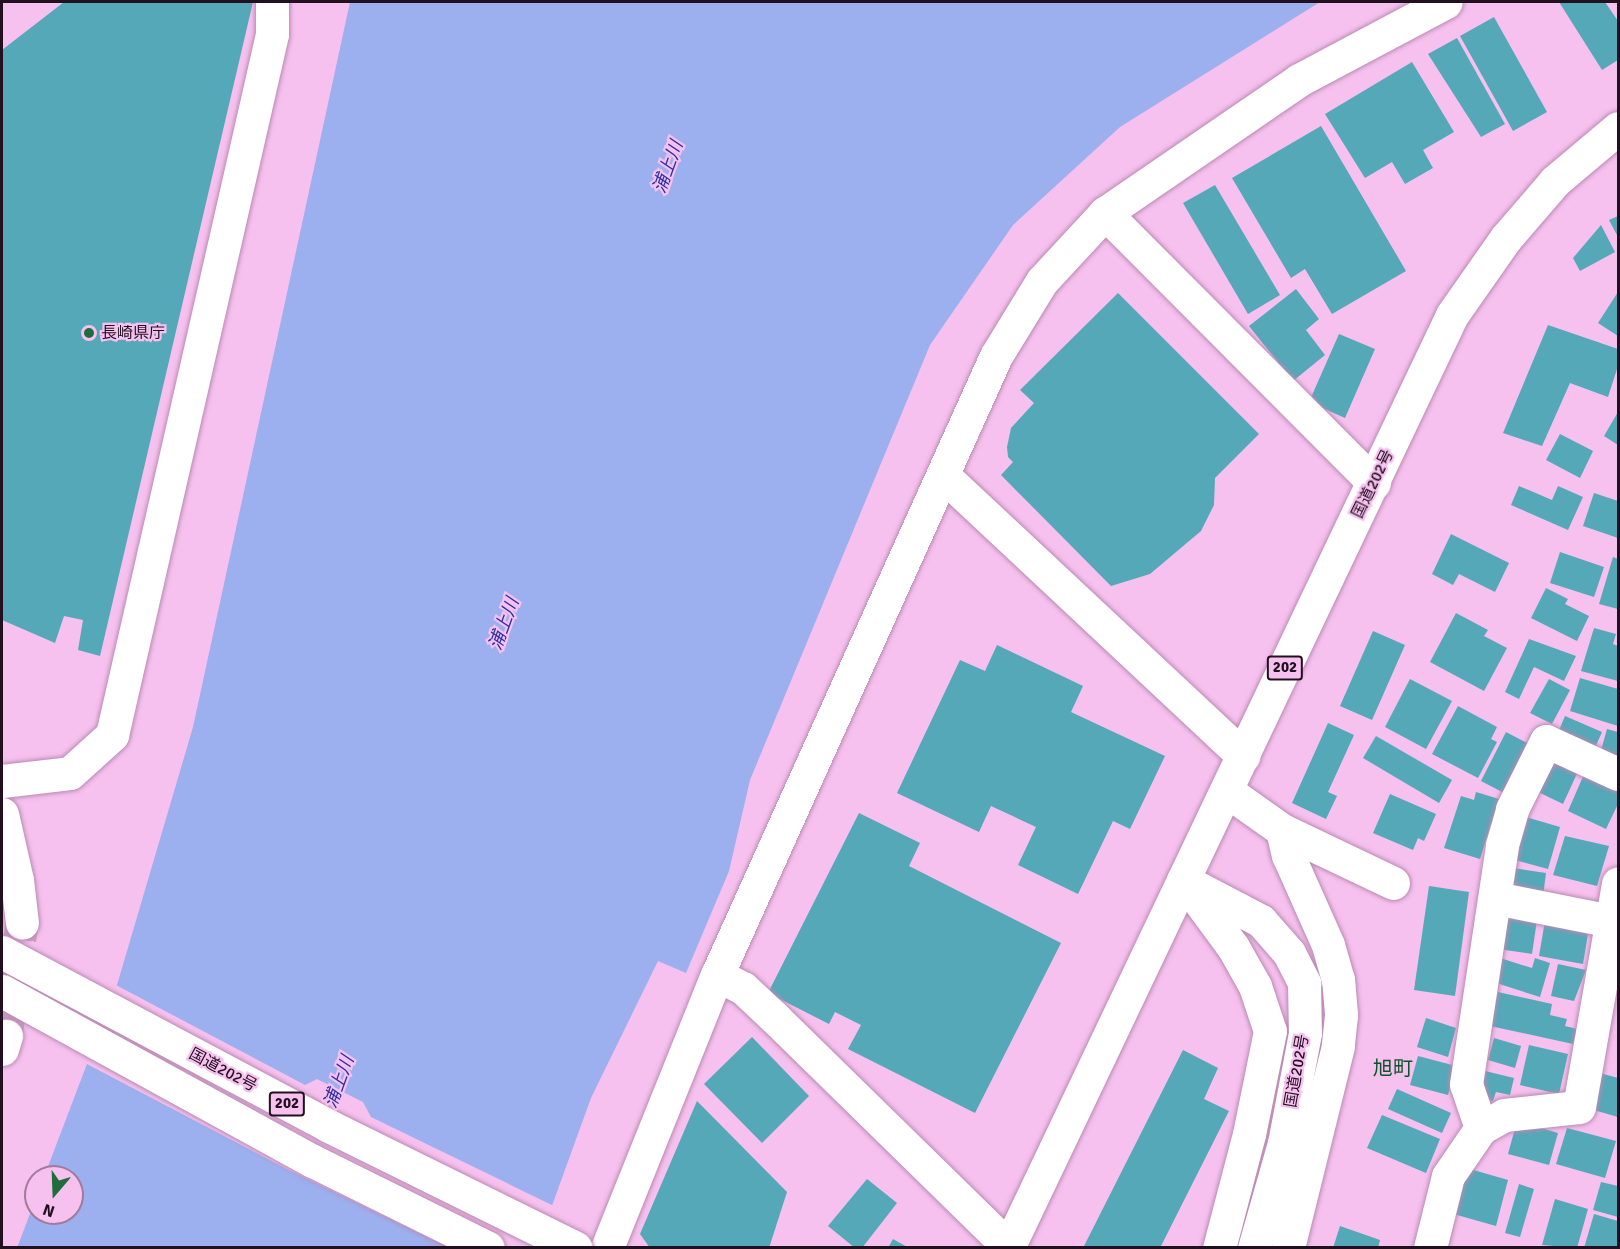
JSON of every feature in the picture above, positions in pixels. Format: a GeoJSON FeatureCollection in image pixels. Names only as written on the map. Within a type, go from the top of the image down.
{"type":"FeatureCollection","features":[{"type":"Feature","properties":{"kind":"main road"},"geometry":{"type":"LineString","coordinates":[[2,781],[70,773],[112,735],[272,34],[272,2]]}},
{"type":"Feature","properties":{"kind":"main road"},"geometry":{"type":"LineString","coordinates":[[612,1246],[717,975],[944,476],[996,356],[1042,281],[1105,213],[1299,80],[1446,2]]}},
{"type":"Feature","properties":{"kind":"main road","name":"国道202号"},"geometry":{"type":"LineString","coordinates":[[1009,1247],[1452,315],[1506,238],[1555,181],[1618,128]]}},
{"type":"Feature","properties":{"kind":"main road"},"geometry":{"type":"LineString","coordinates":[[1105,213],[1374,483]]}},
{"type":"Feature","properties":{"kind":"main road"},"geometry":{"type":"LineString","coordinates":[[944,476],[1243,756]]}},
{"type":"Feature","properties":{"kind":"main road"},"geometry":{"type":"LineString","coordinates":[[1481,1128],[1466,1084],[1507,822],[1546,741],[1618,774]]}},
{"type":"Feature","properties":{"kind":"main road"},"geometry":{"type":"LineString","coordinates":[[1227,791],[1282,830],[1392,883]]}},
{"type":"Feature","properties":{"kind":"main road"},"geometry":{"type":"LineString","coordinates":[[2,814],[17,880],[22,923]]}},
{"type":"Feature","properties":{"kind":"main road"},"geometry":{"type":"LineString","coordinates":[[1282,830],[1288,855],[1328,945],[1338,979],[1341,1015],[1338,1046],[1288,1248]]}},
{"type":"Feature","properties":{"kind":"main road","name":"国道202号"},"geometry":{"type":"LineString","coordinates":[[1183,880],[1233,947],[1255,986],[1270,1031],[1249,1134],[1220,1248]]}},
{"type":"Feature","properties":{"kind":"main road","name":"国道202号"},"geometry":{"type":"LineString","coordinates":[[1183,880],[1261,921],[1289,953],[1304,983],[1305,1033],[1284,1143],[1254,1248]]}},
{"type":"Feature","properties":{"kind":"main road"},"geometry":{"type":"LineString","coordinates":[[1430,1248],[1448,1176],[1481,1128],[1504,1115],[1579,1107],[1618,883]]}},
{"type":"Feature","properties":{"kind":"main road"},"geometry":{"type":"LineString","coordinates":[[1495,898],[1611,921]]}},
{"type":"Feature","properties":{"kind":"main road","name":"国道202号"},"geometry":{"type":"LineString","coordinates":[[2,952],[328,1126],[576,1248]]}},
{"type":"Feature","properties":{"kind":"main road"},"geometry":{"type":"LineString","coordinates":[[717,975],[744,988],[1009,1247]]}},
{"type":"Feature","properties":{"kind":"main road","name":"202"},"geometry":{"type":"LineString","coordinates":[[2,991],[314,1161],[488,1248]]}},
{"type":"Feature","properties":{"kind":"water","name":"浦上川"},"geometry":{"type":"Polygon","coordinates":[[[350,2],[1320,2],[1120,127],[1013,225],[930,345],[750,780],[729,871],[686,973],[658,961],[591,1098],[537,1247],[17,1248],[26,1225],[84,1225],[84,1165],[49,1165],[117,985],[193,727],[350,2]]]}},
{"type":"Feature","properties":{"kind":"pier"},"geometry":{"type":"Polygon","coordinates":[[[114,984],[305,1085],[317,1079],[363,1102],[371,1117],[556,1207],[540,1248],[448,1247],[287,1169],[85,1063],[102,1007],[114,984]]]}},
{"type":"Feature","properties":{"kind":"building","name":"長崎県庁"},"geometry":{"type":"Polygon","coordinates":[[[64,2],[253,2],[100,656],[78,650],[83,620],[64,616],[55,643],[2,620],[2,50],[64,2]]]}},
{"type":"Feature","properties":{"kind":"building"},"geometry":{"type":"Polygon","coordinates":[[[1559,2],[1605,2],[1618,21],[1618,60],[1602,70],[1559,2]]]}},
{"type":"Feature","properties":{"kind":"building"},"geometry":{"type":"Polygon","coordinates":[[[1494,17],[1547,112],[1513,131],[1460,36],[1494,17]]]}},
{"type":"Feature","properties":{"kind":"building"},"geometry":{"type":"Polygon","coordinates":[[[1457,38],[1505,124],[1481,137],[1428,54],[1457,38]]]}},
{"type":"Feature","properties":{"kind":"building"},"geometry":{"type":"Polygon","coordinates":[[[1412,62],[1454,132],[1423,150],[1433,168],[1405,184],[1392,162],[1365,178],[1325,114],[1412,62]]]}},
{"type":"Feature","properties":{"kind":"building"},"geometry":{"type":"Polygon","coordinates":[[[1321,126],[1406,271],[1332,314],[1305,269],[1291,278],[1232,178],[1321,126]]]}},
{"type":"Feature","properties":{"kind":"building"},"geometry":{"type":"Polygon","coordinates":[[[1215,185],[1280,295],[1248,314],[1183,203],[1215,185]]]}},
{"type":"Feature","properties":{"kind":"building"},"geometry":{"type":"Polygon","coordinates":[[[1618,216],[1618,237],[1609,220],[1618,216]]]}},
{"type":"Feature","properties":{"kind":"building"},"geometry":{"type":"Polygon","coordinates":[[[1601,225],[1615,252],[1580,271],[1573,258],[1601,225]]]}},
{"type":"Feature","properties":{"kind":"building"},"geometry":{"type":"Polygon","coordinates":[[[1296,289],[1319,319],[1306,330],[1325,355],[1293,381],[1249,326],[1296,289]]]}},
{"type":"Feature","properties":{"kind":"building"},"geometry":{"type":"Polygon","coordinates":[[[1618,292],[1618,336],[1598,323],[1618,292]]]}},
{"type":"Feature","properties":{"kind":"building"},"geometry":{"type":"Polygon","coordinates":[[[1118,293],[1259,434],[1215,478],[1214,505],[1201,531],[1150,574],[1111,586],[1001,475],[1013,462],[1008,457],[1007,447],[1011,428],[1034,403],[1020,390],[1118,293]]]}},
{"type":"Feature","properties":{"kind":"building"},"geometry":{"type":"Polygon","coordinates":[[[1548,325],[1618,349],[1618,366],[1608,397],[1570,383],[1542,446],[1503,433],[1548,325]]]}},
{"type":"Feature","properties":{"kind":"building"},"geometry":{"type":"Polygon","coordinates":[[[1339,334],[1375,349],[1345,418],[1309,402],[1339,334]]]}},
{"type":"Feature","properties":{"kind":"building"},"geometry":{"type":"Polygon","coordinates":[[[1618,412],[1618,445],[1604,436],[1618,412]]]}},
{"type":"Feature","properties":{"kind":"building"},"geometry":{"type":"Polygon","coordinates":[[[1560,434],[1593,451],[1580,478],[1546,460],[1560,434]]]}},
{"type":"Feature","properties":{"kind":"building"},"geometry":{"type":"Polygon","coordinates":[[[1519,486],[1552,500],[1558,486],[1583,497],[1568,530],[1511,505],[1519,486]]]}},
{"type":"Feature","properties":{"kind":"building"},"geometry":{"type":"Polygon","coordinates":[[[1594,493],[1618,501],[1618,538],[1583,526],[1594,493]]]}},
{"type":"Feature","properties":{"kind":"building"},"geometry":{"type":"Polygon","coordinates":[[[1451,534],[1509,563],[1495,592],[1459,574],[1453,585],[1432,574],[1451,534]]]}},
{"type":"Feature","properties":{"kind":"building"},"geometry":{"type":"Polygon","coordinates":[[[1560,552],[1604,567],[1594,597],[1550,583],[1560,552]]]}},
{"type":"Feature","properties":{"kind":"building"},"geometry":{"type":"Polygon","coordinates":[[[1613,557],[1618,559],[1618,609],[1599,604],[1613,557]]]}},
{"type":"Feature","properties":{"kind":"building"},"geometry":{"type":"Polygon","coordinates":[[[1546,588],[1568,599],[1565,604],[1589,616],[1577,641],[1531,618],[1546,588]]]}},
{"type":"Feature","properties":{"kind":"building"},"geometry":{"type":"Polygon","coordinates":[[[1456,613],[1488,630],[1484,636],[1507,648],[1484,691],[1430,662],[1456,613]]]}},
{"type":"Feature","properties":{"kind":"building"},"geometry":{"type":"Polygon","coordinates":[[[1594,628],[1616,634],[1613,644],[1618,646],[1618,681],[1581,671],[1594,628]]]}},
{"type":"Feature","properties":{"kind":"building"},"geometry":{"type":"Polygon","coordinates":[[[1373,631],[1405,645],[1372,720],[1340,706],[1373,631]]]}},
{"type":"Feature","properties":{"kind":"building"},"geometry":{"type":"Polygon","coordinates":[[[1529,639],[1576,656],[1564,681],[1534,667],[1519,699],[1505,692],[1529,639]]]}},
{"type":"Feature","properties":{"kind":"building"},"geometry":{"type":"Polygon","coordinates":[[[997,645],[1083,686],[1071,712],[1165,756],[1130,829],[1113,821],[1078,894],[1018,865],[1036,827],[991,806],[979,832],[897,793],[960,660],[985,671],[997,645]]]}},
{"type":"Feature","properties":{"kind":"building"},"geometry":{"type":"Polygon","coordinates":[[[1580,678],[1618,689],[1618,726],[1570,711],[1580,678]]]}},
{"type":"Feature","properties":{"kind":"building"},"geometry":{"type":"Polygon","coordinates":[[[1410,679],[1452,701],[1426,749],[1385,727],[1410,679]]]}},
{"type":"Feature","properties":{"kind":"building"},"geometry":{"type":"Polygon","coordinates":[[[1549,679],[1570,690],[1552,724],[1530,713],[1549,679]]]}},
{"type":"Feature","properties":{"kind":"building"},"geometry":{"type":"Polygon","coordinates":[[[1458,706],[1497,727],[1491,739],[1497,742],[1478,778],[1432,754],[1458,706]]]}},
{"type":"Feature","properties":{"kind":"building"},"geometry":{"type":"Polygon","coordinates":[[[1565,716],[1602,732],[1594,750],[1557,735],[1565,716]]]}},
{"type":"Feature","properties":{"kind":"building"},"geometry":{"type":"Polygon","coordinates":[[[1328,723],[1354,735],[1328,792],[1337,796],[1326,819],[1292,803],[1328,723]]]}},
{"type":"Feature","properties":{"kind":"building"},"geometry":{"type":"Polygon","coordinates":[[[1607,729],[1618,732],[1618,758],[1600,754],[1607,729]]]}},
{"type":"Feature","properties":{"kind":"building"},"geometry":{"type":"Polygon","coordinates":[[[1506,732],[1531,745],[1506,794],[1481,781],[1506,732]]]}},
{"type":"Feature","properties":{"kind":"building"},"geometry":{"type":"Polygon","coordinates":[[[1376,736],[1452,780],[1439,803],[1363,758],[1376,736]]]}},
{"type":"Feature","properties":{"kind":"building"},"geometry":{"type":"Polygon","coordinates":[[[1548,753],[1580,767],[1563,804],[1530,788],[1548,753]]]}},
{"type":"Feature","properties":{"kind":"building"},"geometry":{"type":"Polygon","coordinates":[[[1585,772],[1618,788],[1618,804],[1606,829],[1568,811],[1585,772]]]}},
{"type":"Feature","properties":{"kind":"building"},"geometry":{"type":"Polygon","coordinates":[[[1476,792],[1499,799],[1480,859],[1444,848],[1461,796],[1474,800],[1476,792]]]}},
{"type":"Feature","properties":{"kind":"building"},"geometry":{"type":"Polygon","coordinates":[[[1390,794],[1436,814],[1424,841],[1418,838],[1413,850],[1373,833],[1390,794]]]}},
{"type":"Feature","properties":{"kind":"building"},"geometry":{"type":"Polygon","coordinates":[[[859,813],[920,843],[909,866],[1061,943],[975,1113],[848,1049],[861,1025],[835,1012],[829,1024],[768,993],[859,813]]]}},
{"type":"Feature","properties":{"kind":"building"},"geometry":{"type":"Polygon","coordinates":[[[1522,816],[1560,827],[1548,869],[1511,859],[1522,816]]]}},
{"type":"Feature","properties":{"kind":"building"},"geometry":{"type":"Polygon","coordinates":[[[1565,836],[1609,846],[1597,886],[1553,875],[1565,836]]]}},
{"type":"Feature","properties":{"kind":"building"},"geometry":{"type":"Polygon","coordinates":[[[1513,868],[1546,873],[1543,896],[1509,891],[1513,868]]]}},
{"type":"Feature","properties":{"kind":"building"},"geometry":{"type":"Polygon","coordinates":[[[1429,886],[1469,892],[1455,996],[1414,990],[1429,886]]]}},
{"type":"Feature","properties":{"kind":"building"},"geometry":{"type":"Polygon","coordinates":[[[1505,908],[1538,913],[1532,954],[1498,949],[1505,908]]]}},
{"type":"Feature","properties":{"kind":"building"},"geometry":{"type":"Polygon","coordinates":[[[1546,915],[1590,922],[1583,964],[1539,956],[1546,915]]]}},
{"type":"Feature","properties":{"kind":"building"},"geometry":{"type":"Polygon","coordinates":[[[1500,958],[1532,968],[1535,958],[1550,963],[1540,997],[1493,982],[1500,958]]]}},
{"type":"Feature","properties":{"kind":"building"},"geometry":{"type":"Polygon","coordinates":[[[1558,964],[1586,970],[1574,1001],[1551,996],[1558,964]]]}},
{"type":"Feature","properties":{"kind":"building"},"geometry":{"type":"Polygon","coordinates":[[[1498,992],[1552,1004],[1550,1015],[1567,1019],[1565,1026],[1577,1029],[1573,1044],[1490,1026],[1498,992]]]}},
{"type":"Feature","properties":{"kind":"building"},"geometry":{"type":"Polygon","coordinates":[[[1426,1018],[1456,1028],[1448,1057],[1417,1047],[1426,1018]]]}},
{"type":"Feature","properties":{"kind":"building"},"geometry":{"type":"Polygon","coordinates":[[[752,1037],[809,1096],[762,1143],[704,1084],[752,1037]]]}},
{"type":"Feature","properties":{"kind":"building"},"geometry":{"type":"Polygon","coordinates":[[[1494,1038],[1521,1046],[1515,1068],[1488,1060],[1494,1038]]]}},
{"type":"Feature","properties":{"kind":"building"},"geometry":{"type":"Polygon","coordinates":[[[1529,1045],[1568,1054],[1559,1094],[1520,1085],[1529,1045]]]}},
{"type":"Feature","properties":{"kind":"building"},"geometry":{"type":"Polygon","coordinates":[[[1183,1050],[1218,1068],[1204,1099],[1229,1111],[1160,1248],[1083,1248],[1183,1050]]]}},
{"type":"Feature","properties":{"kind":"building"},"geometry":{"type":"Polygon","coordinates":[[[1418,1056],[1456,1066],[1448,1095],[1410,1085],[1418,1056]]]}},
{"type":"Feature","properties":{"kind":"building"},"geometry":{"type":"Polygon","coordinates":[[[1481,1070],[1514,1078],[1510,1095],[1496,1092],[1493,1101],[1475,1097],[1481,1070]]]}},
{"type":"Feature","properties":{"kind":"building"},"geometry":{"type":"Polygon","coordinates":[[[1600,1073],[1618,1078],[1618,1117],[1590,1109],[1600,1073]]]}},
{"type":"Feature","properties":{"kind":"building"},"geometry":{"type":"Polygon","coordinates":[[[1397,1089],[1451,1113],[1442,1133],[1388,1109],[1397,1089]]]}},
{"type":"Feature","properties":{"kind":"building"},"geometry":{"type":"Polygon","coordinates":[[[697,1101],[787,1192],[769,1248],[650,1248],[640,1234],[697,1101]]]}},
{"type":"Feature","properties":{"kind":"building"},"geometry":{"type":"Polygon","coordinates":[[[1382,1115],[1440,1139],[1426,1173],[1367,1148],[1382,1115]]]}},
{"type":"Feature","properties":{"kind":"building"},"geometry":{"type":"Polygon","coordinates":[[[1517,1121],[1558,1133],[1549,1165],[1508,1154],[1517,1121]]]}},
{"type":"Feature","properties":{"kind":"building"},"geometry":{"type":"Polygon","coordinates":[[[1567,1128],[1616,1141],[1605,1178],[1556,1164],[1567,1128]]]}},
{"type":"Feature","properties":{"kind":"building"},"geometry":{"type":"Polygon","coordinates":[[[1463,1167],[1508,1180],[1496,1226],[1450,1213],[1463,1167]]]}},
{"type":"Feature","properties":{"kind":"building"},"geometry":{"type":"Polygon","coordinates":[[[867,1179],[897,1203],[862,1248],[855,1248],[828,1226],[867,1179]]]}},
{"type":"Feature","properties":{"kind":"building"},"geometry":{"type":"Polygon","coordinates":[[[1601,1182],[1618,1186],[1618,1217],[1593,1210],[1601,1182]]]}},
{"type":"Feature","properties":{"kind":"building"},"geometry":{"type":"Polygon","coordinates":[[[1519,1184],[1534,1189],[1520,1237],[1505,1233],[1519,1184]]]}},
{"type":"Feature","properties":{"kind":"building"},"geometry":{"type":"Polygon","coordinates":[[[1555,1199],[1588,1209],[1577,1248],[1542,1245],[1555,1199]]]}},
{"type":"Feature","properties":{"kind":"building"},"geometry":{"type":"Polygon","coordinates":[[[1594,1214],[1618,1221],[1618,1248],[1584,1248],[1594,1214]]]}},
{"type":"Feature","properties":{"kind":"building"},"geometry":{"type":"Polygon","coordinates":[[[1340,1226],[1380,1240],[1378,1248],[1333,1248],[1340,1226]]]}},
{"type":"Feature","properties":{"kind":"building"},"geometry":{"type":"Polygon","coordinates":[[[893,1239],[909,1248],[888,1248],[893,1239]]]}},
{"type":"Feature","properties":{"kind":"tunnel"},"geometry":{"type":"LineString","coordinates":[[6,1036],[22,923]]}},
{"type":"Feature","properties":{"kind":"place","name":"長崎県庁"},"geometry":{"type":"Point","coordinates":[89,333]}},
{"type":"Feature","properties":{"kind":"district","name":"旭町"},"geometry":{"type":"Point","coordinates":[1393,1068]}}]}
